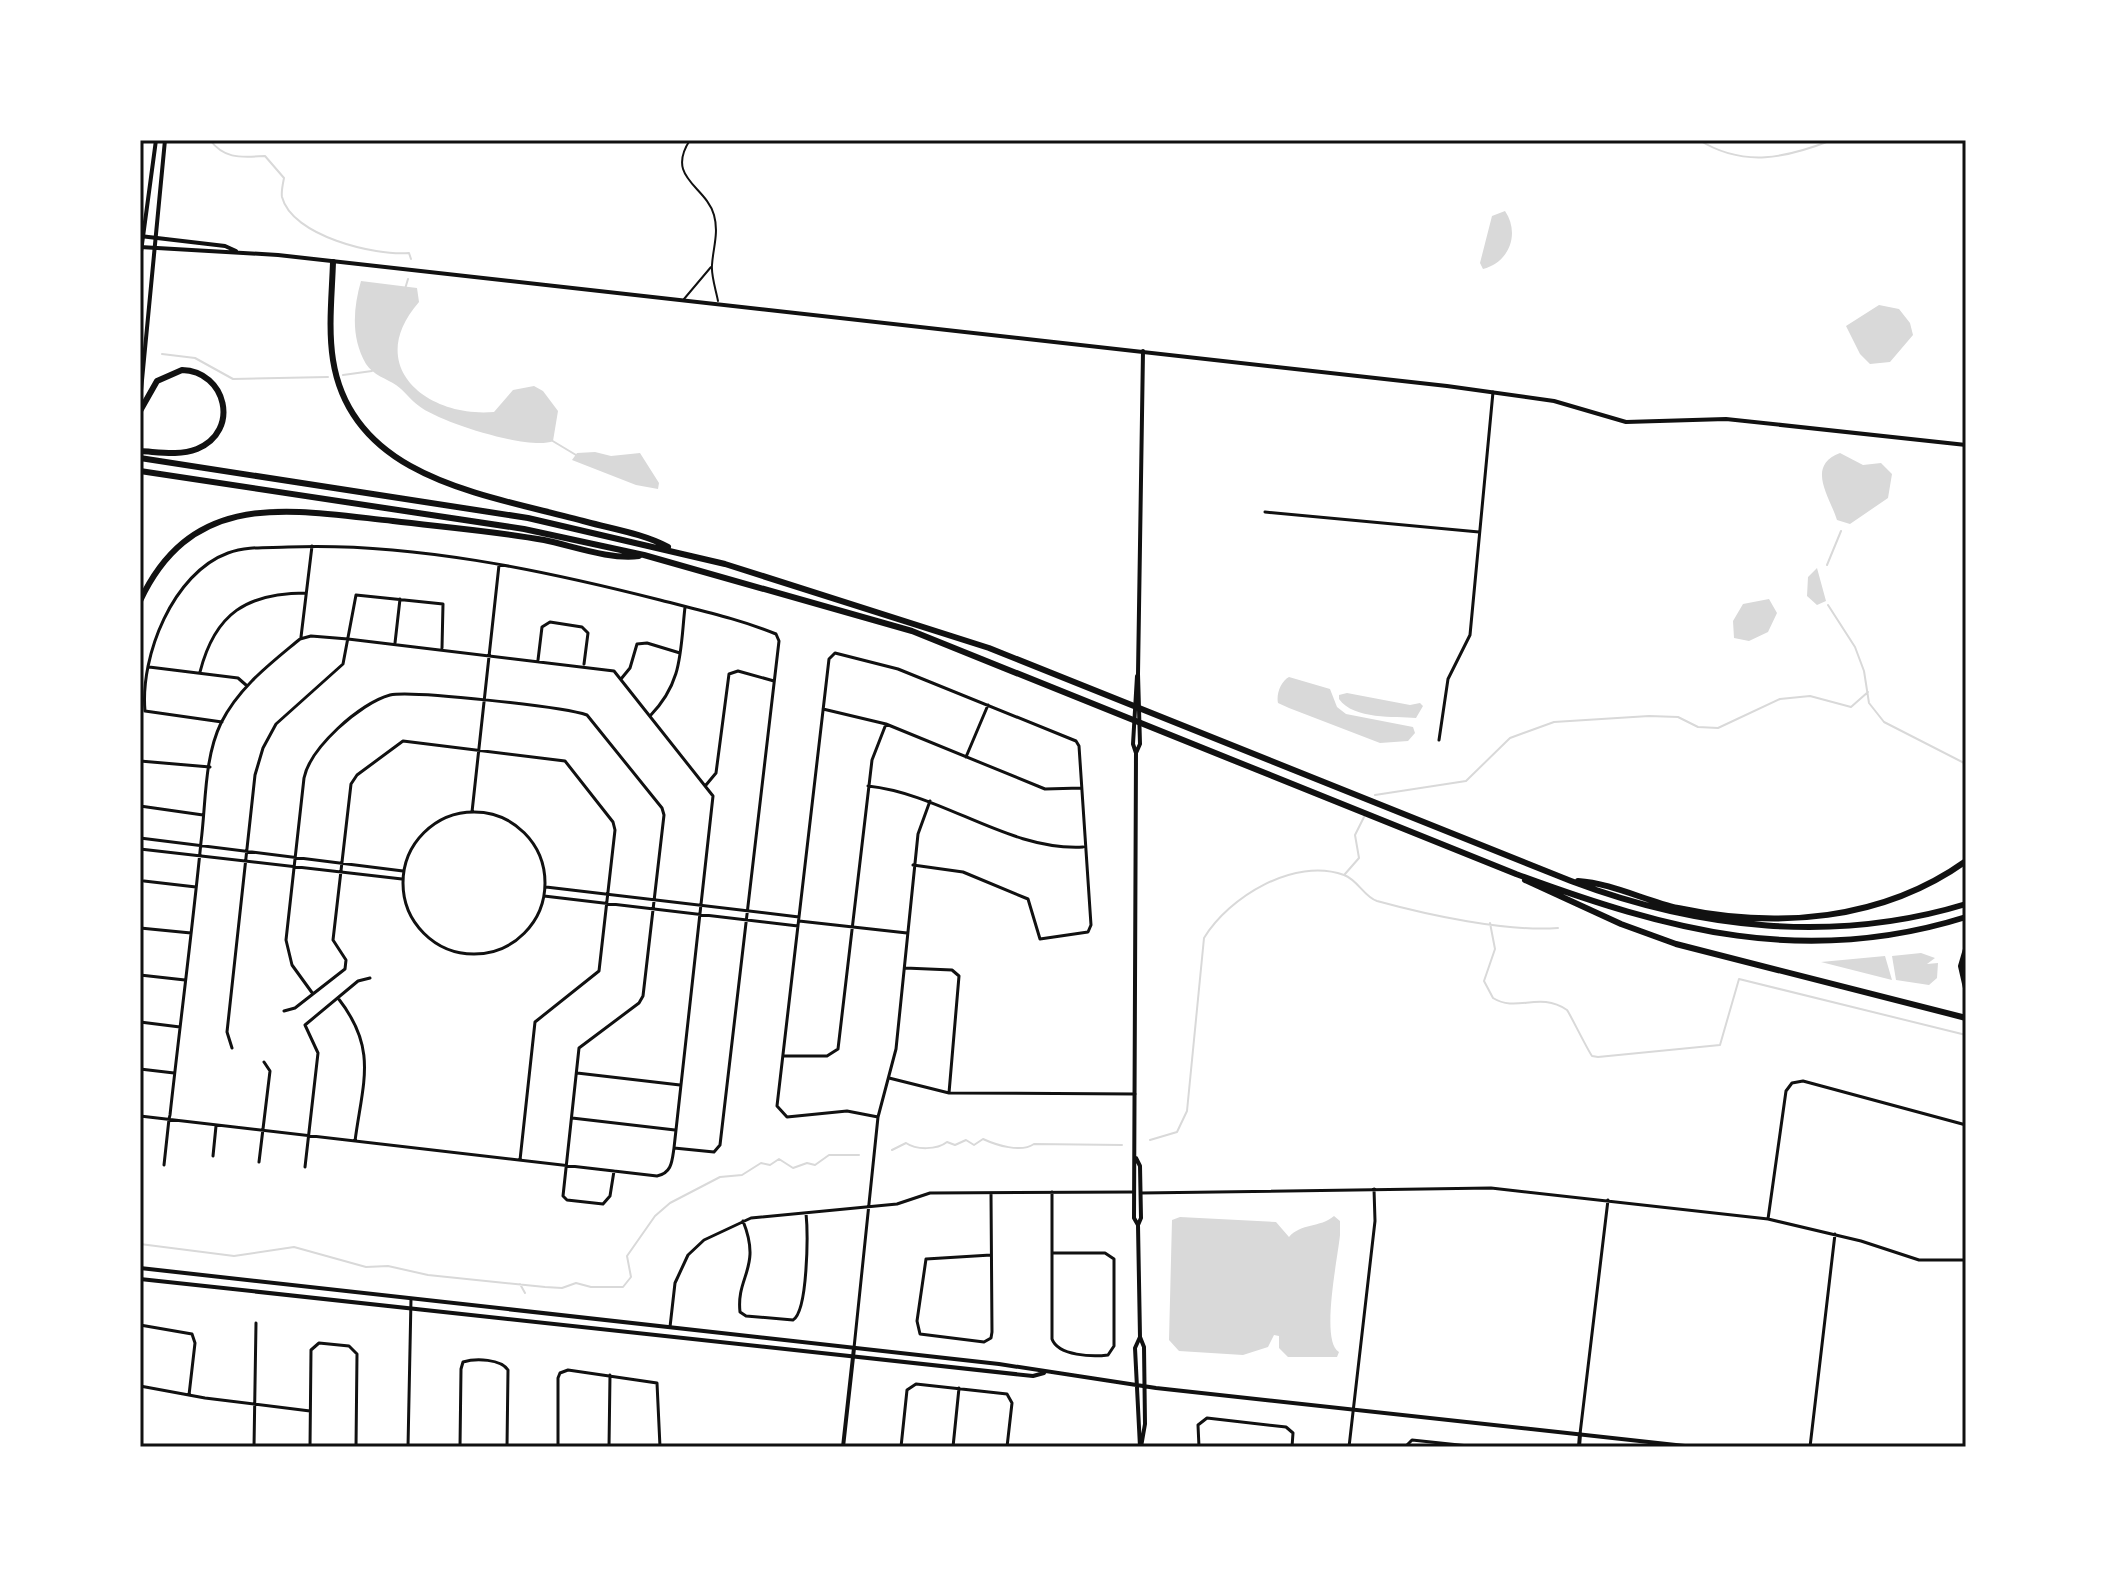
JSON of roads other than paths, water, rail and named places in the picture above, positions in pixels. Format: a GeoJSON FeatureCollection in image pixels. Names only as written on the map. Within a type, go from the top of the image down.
{"type":"FeatureCollection","features":[{"type":"Feature","properties":{"kind":"highway"},"geometry":{"type":"LineString","coordinates":[[333,262],[332,348],[338,383],[358,421],[382,448],[434,480],[660,542],[675,550]]}},
{"type":"Feature","properties":{"kind":"highway"},"geometry":{"type":"LineString","coordinates":[[140,411],[157,381],[182,370],[210,378],[219,390],[224,405],[220,427],[204,445],[185,452],[140,451]]}},
{"type":"Feature","properties":{"kind":"highway"},"geometry":{"type":"LineString","coordinates":[[140,458],[528,518],[675,550],[989,648],[1571,881],[1664,911],[1715,922],[1781,928],[1904,918],[1966,904]]}},
{"type":"Feature","properties":{"kind":"highway"},"geometry":{"type":"LineString","coordinates":[[140,473],[160,473],[524,529],[644,555],[912,631],[1516,874],[1640,918],[1746,938],[1835,940],[1907,932],[1966,917]]}},
{"type":"Feature","properties":{"kind":"highway"},"geometry":{"type":"LineString","coordinates":[[140,601],[160,566],[176,547],[203,528],[250,511],[332,514],[539,539],[629,557],[644,555]]}},
{"type":"Feature","properties":{"kind":"highway"},"geometry":{"type":"LineString","coordinates":[[1571,881],[1586,882],[1678,908],[1720,915],[1815,917],[1904,896],[1966,861]]}},
{"type":"Feature","properties":{"kind":"highway"},"geometry":{"type":"LineString","coordinates":[[1516,874],[1533,886],[1676,944],[1966,1018]]}},
{"type":"Feature","properties":{"kind":"highway"},"geometry":{"type":"LineString","coordinates":[[1966,949],[1961,966],[1966,988]]}},
{"type":"Feature","properties":{"kind":"main road"},"geometry":{"type":"LineString","coordinates":[[140,259],[156,140]]}},
{"type":"Feature","properties":{"kind":"main road"},"geometry":{"type":"LineString","coordinates":[[140,401],[165,140]]}},
{"type":"Feature","properties":{"kind":"main road"},"geometry":{"type":"LineString","coordinates":[[151,170],[161,180]]}},
{"type":"Feature","properties":{"kind":"main road"},"geometry":{"type":"LineString","coordinates":[[140,226],[144,220]]}},
{"type":"Feature","properties":{"kind":"main road"},"geometry":{"type":"LineString","coordinates":[[141,237],[225,246],[238,252]]}},
{"type":"Feature","properties":{"kind":"main road"},"geometry":{"type":"LineString","coordinates":[[141,248],[238,252],[333,262],[1493,392],[1554,401],[1626,422],[1726,419],[1966,445]]}},
{"type":"Feature","properties":{"kind":"main road"},"geometry":{"type":"LineString","coordinates":[[1141,1447],[1145,1385],[1134,1192],[1136,753],[1133,744],[1138,674],[1143,351]]}},
{"type":"Feature","properties":{"kind":"main road"},"geometry":{"type":"LineString","coordinates":[[1136,753],[1140,744],[1137,683]]}},
{"type":"Feature","properties":{"kind":"main road"},"geometry":{"type":"LineString","coordinates":[[1136,1158],[1140,1166],[1141,1193],[1138,1225]]}},
{"type":"Feature","properties":{"kind":"main road"},"geometry":{"type":"LineString","coordinates":[[140,1268],[1034,1368],[1047,1373],[1135,1384],[1694,1447]]}},
{"type":"Feature","properties":{"kind":"main road"},"geometry":{"type":"LineString","coordinates":[[140,1279],[1033,1376],[1047,1373]]}},
{"type":"Feature","properties":{"kind":"main road"},"geometry":{"type":"LineString","coordinates":[[1140,1337],[1135,1348],[1135,1384],[1141,1447]]}},
{"type":"Feature","properties":{"kind":"main road"},"geometry":{"type":"LineString","coordinates":[[843,1447],[854,1348]]}},
{"type":"Feature","properties":{"kind":"main road"},"geometry":{"type":"LineString","coordinates":[[1579,1447],[1580,1434]]}},
{"type":"Feature","properties":{"kind":"street"},"geometry":{"type":"LineString","coordinates":[[1439,740],[1448,679],[1470,635],[1493,392]]}},
{"type":"Feature","properties":{"kind":"street"},"geometry":{"type":"LineString","coordinates":[[1265,512],[1479,532]]}},
{"type":"Feature","properties":{"kind":"street"},"geometry":{"type":"LineString","coordinates":[[300,639],[312,546]]}},
{"type":"Feature","properties":{"kind":"street"},"geometry":{"type":"LineString","coordinates":[[222,722],[145,711],[149,667],[161,627],[183,586],[203,567],[242,549],[358,548],[499,565],[575,578],[776,634],[774,681],[720,1148],[711,1152],[674,1148]]}},
{"type":"Feature","properties":{"kind":"street"},"geometry":{"type":"LineString","coordinates":[[472,812],[499,565]]}},
{"type":"Feature","properties":{"kind":"street"},"geometry":{"type":"LineString","coordinates":[[200,672],[214,632],[243,605],[275,594],[306,593]]}},
{"type":"Feature","properties":{"kind":"street"},"geometry":{"type":"LineString","coordinates":[[232,1048],[227,1032],[255,775],[269,736],[284,714],[343,664],[356,595],[443,604],[441,650]]}},
{"type":"Feature","properties":{"kind":"street"},"geometry":{"type":"LineString","coordinates":[[394,644],[400,599]]}},
{"type":"Feature","properties":{"kind":"street"},"geometry":{"type":"LineString","coordinates":[[650,716],[670,692],[680,653],[685,607]]}},
{"type":"Feature","properties":{"kind":"street"},"geometry":{"type":"LineString","coordinates":[[538,660],[542,627],[550,622],[582,627],[588,633],[584,666]]}},
{"type":"Feature","properties":{"kind":"street"},"geometry":{"type":"LineString","coordinates":[[140,1116],[169,1119],[216,1126],[661,1176],[671,1166],[674,1148],[702,906],[714,802],[706,786],[620,679],[608,669],[348,639],[311,636],[300,639],[246,685],[222,722],[210,767],[203,815],[200,856],[174,1073],[169,1119],[164,1165]]}},
{"type":"Feature","properties":{"kind":"street"},"geometry":{"type":"LineString","coordinates":[[620,679],[630,668],[637,644],[647,643],[680,653]]}},
{"type":"Feature","properties":{"kind":"street"},"geometry":{"type":"LineString","coordinates":[[878,1117],[847,1111],[784,1116],[777,1106],[829,659],[839,652],[898,669],[1076,741],[1080,748],[1083,847],[1090,929],[1086,933],[1043,939],[1035,933],[1028,899],[963,872],[913,865]]}},
{"type":"Feature","properties":{"kind":"street"},"geometry":{"type":"LineString","coordinates":[[149,667],[238,678],[246,685]]}},
{"type":"Feature","properties":{"kind":"street"},"geometry":{"type":"LineString","coordinates":[[706,786],[716,773],[729,674],[738,671],[774,681]]}},
{"type":"Feature","properties":{"kind":"street"},"geometry":{"type":"LineString","coordinates":[[313,994],[292,965],[286,945],[305,772],[321,744],[370,705],[393,694],[589,716],[664,812],[642,998],[582,1045],[571,1118],[565,1198],[599,1204],[610,1196],[614,1171]]}},
{"type":"Feature","properties":{"kind":"street"},"geometry":{"type":"LineString","coordinates":[[966,757],[988,705]]}},
{"type":"Feature","properties":{"kind":"street"},"geometry":{"type":"LineString","coordinates":[[823,709],[886,724],[1045,789],[1081,788]]}},
{"type":"Feature","properties":{"kind":"street"},"geometry":{"type":"LineString","coordinates":[[783,1056],[827,1056],[838,1049],[868,786],[872,760],[886,724]]}},
{"type":"Feature","properties":{"kind":"street"},"geometry":{"type":"LineString","coordinates":[[284,1011],[295,1008],[346,967],[333,940],[351,784],[357,775],[403,741],[565,761],[615,827],[608,895],[599,971],[535,1022],[520,1160]]}},
{"type":"Feature","properties":{"kind":"street"},"geometry":{"type":"LineString","coordinates":[[140,761],[210,767]]}},
{"type":"Feature","properties":{"kind":"street"},"geometry":{"type":"LineString","coordinates":[[868,786],[904,790],[1043,846],[1083,847]]}},
{"type":"Feature","properties":{"kind":"street"},"geometry":{"type":"LineString","coordinates":[[854,1348],[878,1117],[889,1078],[905,968],[913,865],[919,829],[930,801]]}},
{"type":"Feature","properties":{"kind":"street"},"geometry":{"type":"LineString","coordinates":[[140,806],[203,815]]}},
{"type":"Feature","properties":{"kind":"street"},"geometry":{"type":"LineString","coordinates":[[472,812],[499,816],[525,833],[541,857],[546,887],[539,914],[519,939],[500,950],[471,955],[446,949],[423,933],[410,913],[402,879],[412,849],[428,830],[450,816],[472,812]]}},
{"type":"Feature","properties":{"kind":"street"},"geometry":{"type":"LineString","coordinates":[[140,838],[247,854],[403,871]]}},
{"type":"Feature","properties":{"kind":"street"},"geometry":{"type":"LineString","coordinates":[[140,849],[402,879]]}},
{"type":"Feature","properties":{"kind":"street"},"geometry":{"type":"LineString","coordinates":[[144,881],[196,887]]}},
{"type":"Feature","properties":{"kind":"street"},"geometry":{"type":"LineString","coordinates":[[546,887],[907,933]]}},
{"type":"Feature","properties":{"kind":"street"},"geometry":{"type":"LineString","coordinates":[[544,896],[746,920],[799,921]]}},
{"type":"Feature","properties":{"kind":"street"},"geometry":{"type":"LineString","coordinates":[[140,928],[191,933]]}},
{"type":"Feature","properties":{"kind":"street"},"geometry":{"type":"LineString","coordinates":[[905,968],[952,970],[959,974],[949,1093]]}},
{"type":"Feature","properties":{"kind":"street"},"geometry":{"type":"LineString","coordinates":[[140,975],[185,980]]}},
{"type":"Feature","properties":{"kind":"street"},"geometry":{"type":"LineString","coordinates":[[305,1167],[318,1053],[304,1028],[358,981],[370,978]]}},
{"type":"Feature","properties":{"kind":"street"},"geometry":{"type":"LineString","coordinates":[[338,998],[357,1022],[364,1042],[355,1142]]}},
{"type":"Feature","properties":{"kind":"street"},"geometry":{"type":"LineString","coordinates":[[140,1022],[180,1027]]}},
{"type":"Feature","properties":{"kind":"street"},"geometry":{"type":"LineString","coordinates":[[259,1162],[270,1071],[264,1062]]}},
{"type":"Feature","properties":{"kind":"street"},"geometry":{"type":"LineString","coordinates":[[140,1069],[174,1073]]}},
{"type":"Feature","properties":{"kind":"street"},"geometry":{"type":"LineString","coordinates":[[577,1073],[681,1085]]}},
{"type":"Feature","properties":{"kind":"street"},"geometry":{"type":"LineString","coordinates":[[889,1078],[949,1093],[1135,1094]]}},
{"type":"Feature","properties":{"kind":"street"},"geometry":{"type":"LineString","coordinates":[[1768,1219],[1786,1091],[1795,1082],[1831,1088],[1966,1125]]}},
{"type":"Feature","properties":{"kind":"street"},"geometry":{"type":"LineString","coordinates":[[571,1118],[675,1130]]}},
{"type":"Feature","properties":{"kind":"street"},"geometry":{"type":"LineString","coordinates":[[213,1156],[216,1126]]}},
{"type":"Feature","properties":{"kind":"street"},"geometry":{"type":"LineString","coordinates":[[1141,1193],[1491,1188],[1768,1219],[1835,1234],[1919,1260],[1966,1260]]}},
{"type":"Feature","properties":{"kind":"street"},"geometry":{"type":"LineString","coordinates":[[1349,1447],[1375,1221],[1374,1189]]}},
{"type":"Feature","properties":{"kind":"street"},"geometry":{"type":"LineString","coordinates":[[991,1192],[991,1255],[989,1341],[920,1334],[917,1321],[926,1259],[991,1255]]}},
{"type":"Feature","properties":{"kind":"street"},"geometry":{"type":"LineString","coordinates":[[1052,1192],[1053,1253],[1055,1347],[1108,1355],[1114,1346],[1114,1259],[1105,1253],[1053,1253]]}},
{"type":"Feature","properties":{"kind":"street"},"geometry":{"type":"LineString","coordinates":[[670,1327],[675,1283],[684,1261],[704,1240],[743,1221],[897,1204],[930,1193],[1134,1192]]}},
{"type":"Feature","properties":{"kind":"street"},"geometry":{"type":"LineString","coordinates":[[1580,1434],[1608,1200]]}},
{"type":"Feature","properties":{"kind":"street"},"geometry":{"type":"LineString","coordinates":[[743,1221],[751,1244],[752,1260],[740,1312],[793,1320],[800,1314],[808,1235],[806,1212]]}},
{"type":"Feature","properties":{"kind":"street"},"geometry":{"type":"LineString","coordinates":[[1810,1447],[1835,1234]]}},
{"type":"Feature","properties":{"kind":"street"},"geometry":{"type":"LineString","coordinates":[[408,1447],[411,1299]]}},
{"type":"Feature","properties":{"kind":"street"},"geometry":{"type":"LineString","coordinates":[[254,1447],[256,1323]]}},
{"type":"Feature","properties":{"kind":"street"},"geometry":{"type":"LineString","coordinates":[[140,1325],[192,1334],[195,1343],[189,1395]]}},
{"type":"Feature","properties":{"kind":"street"},"geometry":{"type":"LineString","coordinates":[[310,1447],[313,1345],[354,1348],[357,1354],[356,1447]]}},
{"type":"Feature","properties":{"kind":"street"},"geometry":{"type":"LineString","coordinates":[[460,1447],[461,1369],[469,1360],[499,1362],[508,1370],[507,1447]]}},
{"type":"Feature","properties":{"kind":"street"},"geometry":{"type":"LineString","coordinates":[[558,1447],[560,1373],[647,1379],[659,1385],[660,1447]]}},
{"type":"Feature","properties":{"kind":"street"},"geometry":{"type":"LineString","coordinates":[[609,1447],[610,1375]]}},
{"type":"Feature","properties":{"kind":"street"},"geometry":{"type":"LineString","coordinates":[[140,1386],[310,1411]]}},
{"type":"Feature","properties":{"kind":"street"},"geometry":{"type":"LineString","coordinates":[[901,1447],[909,1386],[959,1388],[1010,1396],[1007,1447]]}},
{"type":"Feature","properties":{"kind":"street"},"geometry":{"type":"LineString","coordinates":[[953,1447],[959,1388]]}},
{"type":"Feature","properties":{"kind":"street"},"geometry":{"type":"LineString","coordinates":[[1199,1447],[1198,1425],[1207,1418],[1286,1427],[1293,1433],[1292,1447]]}},
{"type":"Feature","properties":{"kind":"street"},"geometry":{"type":"LineString","coordinates":[[1405,1447],[1412,1440],[1478,1447]]}},
{"type":"Feature","properties":{"kind":"street"},"geometry":{"type":"LineString","coordinates":[[140,1446],[146,1447]]}},
{"type":"Feature","properties":{"kind":"lane"},"geometry":{"type":"LineString","coordinates":[[690,140],[683,163],[689,183],[714,213],[716,243],[712,267],[719,304]]}},
{"type":"Feature","properties":{"kind":"lane"},"geometry":{"type":"LineString","coordinates":[[684,300],[712,267]]}},
{"type":"Feature","properties":{"kind":"waterway"},"geometry":{"type":"LineString","coordinates":[[210,140],[228,154],[265,156],[284,178],[282,197],[289,211],[301,223],[336,241],[376,251],[409,253],[411,259]]}},
{"type":"Feature","properties":{"kind":"waterway"},"geometry":{"type":"LineString","coordinates":[[1699,140],[1716,149],[1749,157],[1798,152],[1832,140]]}},
{"type":"Feature","properties":{"kind":"waterway"},"geometry":{"type":"LineString","coordinates":[[405,289],[408,279]]}},
{"type":"Feature","properties":{"kind":"waterway"},"geometry":{"type":"LineString","coordinates":[[162,354],[195,358],[233,379],[328,377]]}},
{"type":"Feature","properties":{"kind":"waterway"},"geometry":{"type":"LineString","coordinates":[[343,375],[372,371]]}},
{"type":"Feature","properties":{"kind":"waterway"},"geometry":{"type":"LineString","coordinates":[[551,440],[576,455]]}},
{"type":"Feature","properties":{"kind":"waterway"},"geometry":{"type":"LineString","coordinates":[[1827,565],[1841,531]]}},
{"type":"Feature","properties":{"kind":"waterway"},"geometry":{"type":"LineString","coordinates":[[1828,605],[1855,647],[1864,671],[1869,703],[1884,722],[1966,764]]}},
{"type":"Feature","properties":{"kind":"waterway"},"geometry":{"type":"LineString","coordinates":[[1375,795],[1466,781],[1510,738],[1554,722],[1678,717],[1698,727],[1718,728],[1780,699],[1810,696],[1851,707],[1868,692]]}},
{"type":"Feature","properties":{"kind":"waterway"},"geometry":{"type":"LineString","coordinates":[[1345,874],[1359,858],[1355,835],[1364,817]]}},
{"type":"Feature","properties":{"kind":"waterway"},"geometry":{"type":"LineString","coordinates":[[1150,1140],[1177,1132],[1187,1111],[1204,938],[1229,908],[1265,884],[1305,871],[1325,871],[1349,877],[1372,899],[1397,906],[1491,925],[1558,928]]}},
{"type":"Feature","properties":{"kind":"waterway"},"geometry":{"type":"LineString","coordinates":[[1490,923],[1495,949],[1484,981],[1493,998],[1511,1004],[1547,1002],[1567,1010],[1592,1056],[1720,1045],[1739,979],[1966,1035]]}},
{"type":"Feature","properties":{"kind":"waterway"},"geometry":{"type":"LineString","coordinates":[[892,1150],[906,1143],[926,1148],[947,1142],[955,1145],[966,1140],[974,1145],[983,1139],[1016,1148],[1034,1144],[1122,1145]]}},
{"type":"Feature","properties":{"kind":"waterway"},"geometry":{"type":"LineString","coordinates":[[140,1244],[234,1256],[294,1247],[366,1267],[388,1266],[428,1275],[545,1287],[562,1288],[576,1283],[591,1287],[623,1287],[631,1277],[627,1256],[655,1216],[670,1203],[720,1177],[742,1175],[761,1163],[770,1165],[779,1159],[793,1168],[807,1163],[815,1165],[829,1155],[859,1155]]}},
{"type":"Feature","properties":{"kind":"waterway"},"geometry":{"type":"LineString","coordinates":[[520,1284],[525,1293]]}}]}
